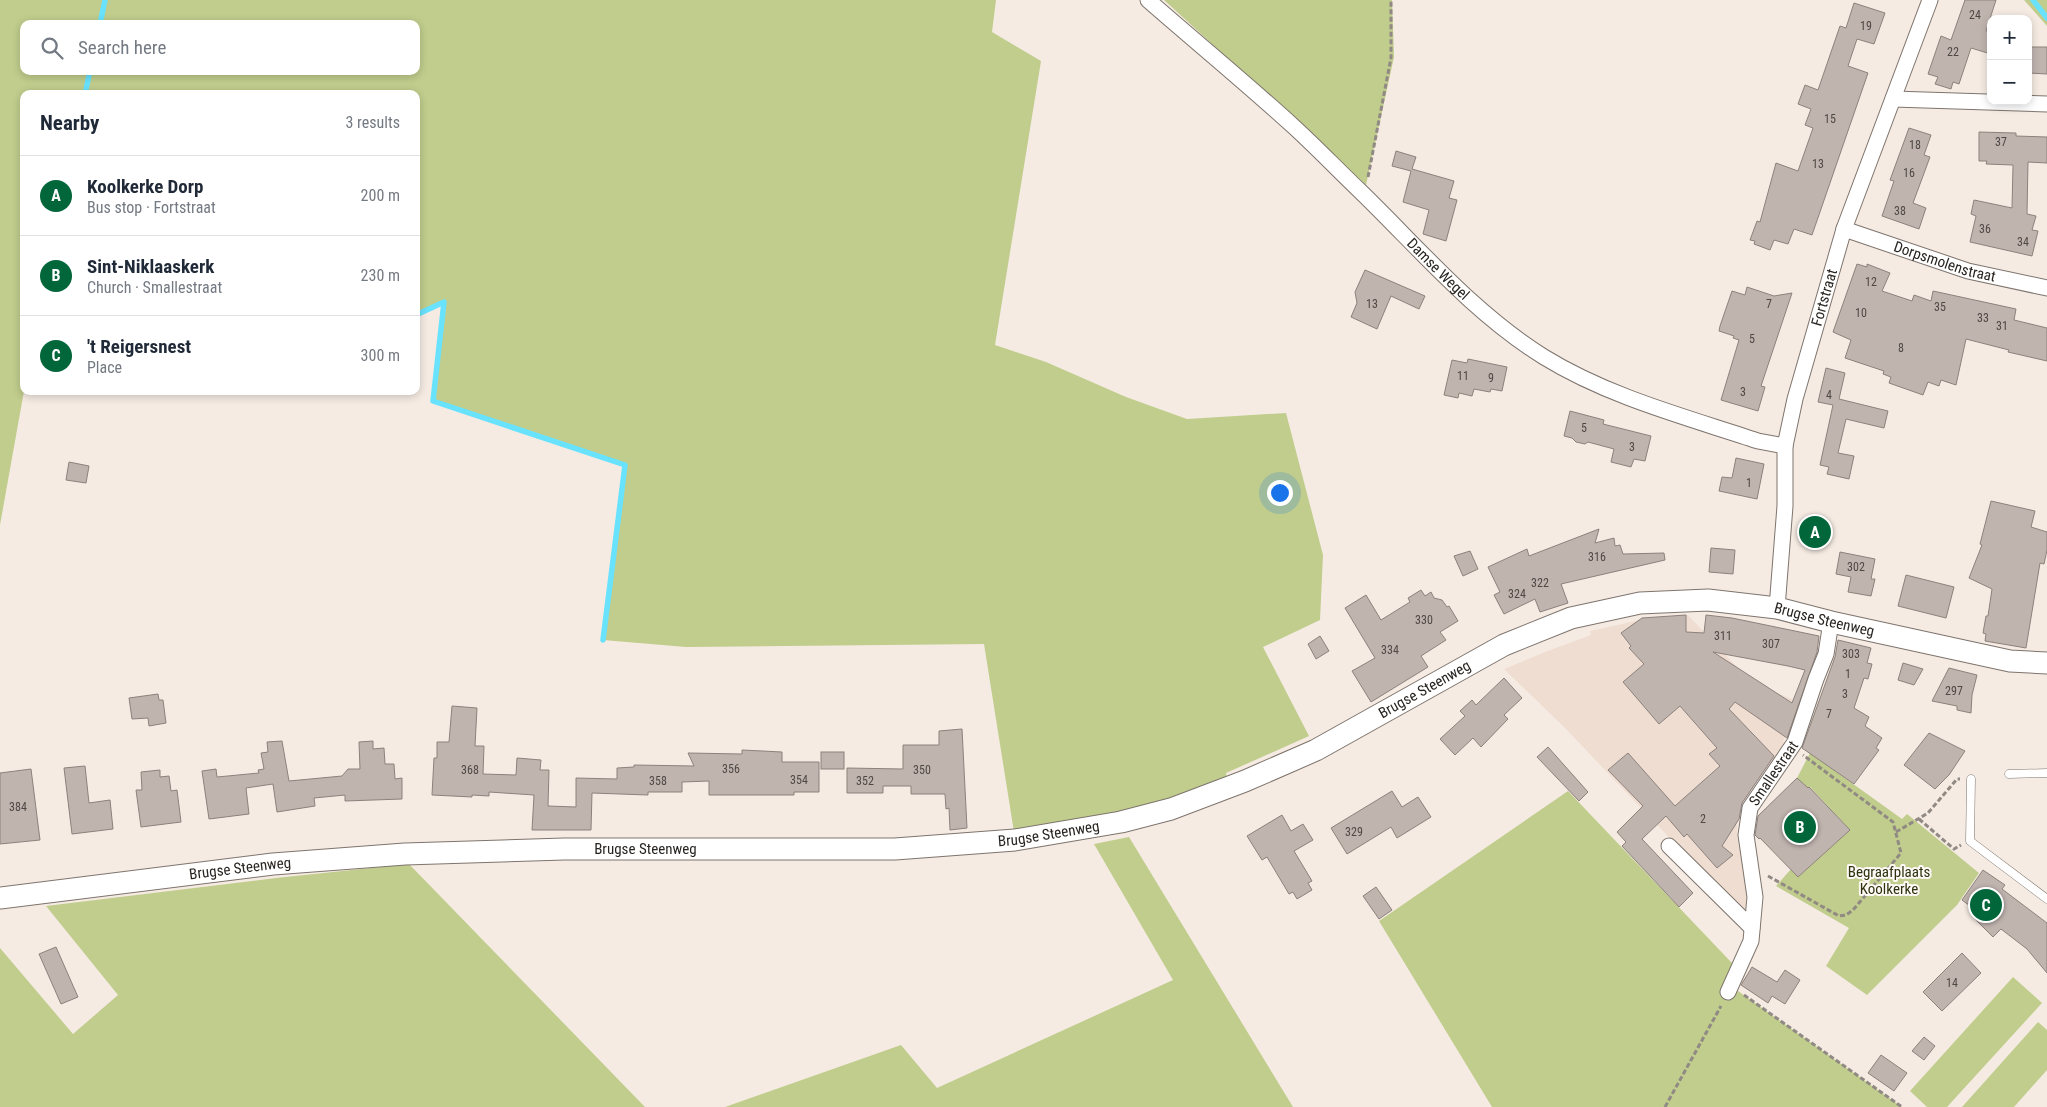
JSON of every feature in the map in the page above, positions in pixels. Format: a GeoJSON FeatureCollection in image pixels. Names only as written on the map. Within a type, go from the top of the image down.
{"type":"FeatureCollection","features":[{"type":"Feature","properties":{"kind":"main road","name":"Brugse Steenweg"},"geometry":{"type":"LineString","coordinates":[[0,898],[273,864],[405,854],[564,849],[895,849],[1016,840],[1121,822],[1171,809],[1245,781],[1316,750],[1504,645],[1571,618],[1640,603],[1708,600],[1777,608],[1831,622],[2010,661],[2047,663]]}},
{"type":"Feature","properties":{"kind":"street","name":"Damse Wegel"},"geometry":{"type":"LineString","coordinates":[[1148,0],[1293,126],[1447,280],[1494,322],[1544,357],[1597,385],[1652,406],[1758,441],[1785,446]]}},
{"type":"Feature","properties":{"kind":"street","name":"Fortstraat"},"geometry":{"type":"LineString","coordinates":[[1777,608],[1785,506],[1785,446],[1795,399],[1844,229],[1930,0]]}},
{"type":"Feature","properties":{"kind":"street"},"geometry":{"type":"LineString","coordinates":[[1893,99],[2047,104]]}},
{"type":"Feature","properties":{"kind":"street","name":"Dorpsmolenstraat"},"geometry":{"type":"LineString","coordinates":[[1844,229],[1968,271],[2047,288]]}},
{"type":"Feature","properties":{"kind":"street","name":"Smallestraat"},"geometry":{"type":"LineString","coordinates":[[1730,989],[1751,940],[1755,897],[1746,835],[1750,808],[1792,748],[1826,654],[1831,622]]}},
{"type":"Feature","properties":{"kind":"street"},"geometry":{"type":"LineString","coordinates":[[1669,846],[1752,928]]}},
{"type":"Feature","properties":{"kind":"lane"},"geometry":{"type":"LineString","coordinates":[[2009,774],[2047,773]]}},
{"type":"Feature","properties":{"kind":"lane"},"geometry":{"type":"LineString","coordinates":[[1972,779],[1970,841],[2047,898]]}},
{"type":"Feature","properties":{"kind":"path"},"geometry":{"type":"LineString","coordinates":[[1364,195],[1391,58],[1390,0]]}},
{"type":"Feature","properties":{"kind":"path"},"geometry":{"type":"LineString","coordinates":[[1752,867],[1839,916],[1846,915],[1853,910],[1898,858],[1901,848],[1893,822],[1792,748]]}},
{"type":"Feature","properties":{"kind":"path"},"geometry":{"type":"LineString","coordinates":[[1896,832],[1928,813],[1957,779],[1972,779]]}},
{"type":"Feature","properties":{"kind":"path"},"geometry":{"type":"LineString","coordinates":[[1919,818],[1954,849],[1970,841]]}},
{"type":"Feature","properties":{"kind":"path"},"geometry":{"type":"LineString","coordinates":[[1665,1107],[1730,989],[1902,1107]]}},
{"type":"Feature","properties":{"kind":"shaded area"},"geometry":{"type":"Polygon","coordinates":[[[1688,615],[1752,683],[1802,703],[1794,723],[1783,741],[1785,743],[1744,801],[1737,818],[1737,837],[1748,890],[1746,918],[1566,729],[1504,669],[1591,635],[1590,631],[1640,620],[1688,615]]]}},
{"type":"Feature","properties":{"kind":"green space"},"geometry":{"type":"Polygon","coordinates":[[[0,0],[996,0],[992,32],[1041,61],[995,345],[1046,362],[1126,397],[1187,419],[1286,413],[1323,555],[1320,620],[1263,647],[1309,736],[1226,773],[1227,779],[1168,801],[1117,814],[1014,832],[984,644],[686,647],[603,640],[625,465],[433,401],[444,303],[420,313],[420,90],[20,90],[20,395],[23,395],[0,525],[0,0]]]}},
{"type":"Feature","properties":{"kind":"green space"},"geometry":{"type":"Polygon","coordinates":[[[1164,0],[1392,0],[1394,57],[1366,185],[1164,0]]]}},
{"type":"Feature","properties":{"kind":"green space"},"geometry":{"type":"Polygon","coordinates":[[[2024,0],[2047,0],[2047,26],[2024,0]]]}},
{"type":"Feature","properties":{"kind":"green space","name":"Begraafplaats Koolkerke"},"geometry":{"type":"Polygon","coordinates":[[[1810,753],[1902,819],[1907,814],[1979,873],[1957,905],[1867,995],[1826,966],[1849,928],[1776,886],[1792,868],[1798,877],[1850,830],[1810,787],[1805,787],[1797,778],[1810,753]]]}},
{"type":"Feature","properties":{"kind":"green space"},"geometry":{"type":"Polygon","coordinates":[[[1568,791],[1731,962],[1740,968],[1731,986],[1902,1107],[1492,1107],[1379,921],[1568,791]]]}},
{"type":"Feature","properties":{"kind":"green space"},"geometry":{"type":"Polygon","coordinates":[[[1129,837],[1293,1107],[725,1107],[901,1045],[937,1088],[1173,980],[1094,844],[1129,837]]]}},
{"type":"Feature","properties":{"kind":"green space"},"geometry":{"type":"Polygon","coordinates":[[[409,864],[645,1107],[0,1107],[0,948],[73,1034],[118,995],[46,906],[409,864]]]}},
{"type":"Feature","properties":{"kind":"green space"},"geometry":{"type":"Polygon","coordinates":[[[2013,977],[2042,1003],[1947,1107],[1927,1107],[1910,1091],[2013,977]]]}},
{"type":"Feature","properties":{"kind":"green space"},"geometry":{"type":"Polygon","coordinates":[[[2038,1022],[2047,1030],[2047,1070],[2014,1107],[1962,1107],[2038,1022]]]}},
{"type":"Feature","properties":{"kind":"building"},"geometry":{"type":"Polygon","coordinates":[[[1965,0],[1996,0],[1991,15],[1987,15],[1987,53],[1971,48],[1959,84],[1953,82],[1951,89],[1935,84],[1938,77],[1928,74],[1941,36],[1951,40],[1965,0]]]}},
{"type":"Feature","properties":{"kind":"building"},"geometry":{"type":"Polygon","coordinates":[[[1854,3],[1885,13],[1874,44],[1857,39],[1848,66],[1868,73],[1812,235],[1794,229],[1788,244],[1774,240],[1770,250],[1754,244],[1755,241],[1750,240],[1757,221],[1760,222],[1776,163],[1798,171],[1813,128],[1805,125],[1811,109],[1798,104],[1805,85],[1818,90],[1840,26],[1846,28],[1854,3]]]}},
{"type":"Feature","properties":{"kind":"building"},"geometry":{"type":"Polygon","coordinates":[[[2032,47],[2047,47],[2047,74],[2032,73],[2032,47]]]}},
{"type":"Feature","properties":{"kind":"building"},"geometry":{"type":"Polygon","coordinates":[[[1909,128],[1931,135],[1924,155],[1930,157],[1913,203],[1926,208],[1919,229],[1882,216],[1894,181],[1890,180],[1909,128]]]}},
{"type":"Feature","properties":{"kind":"building"},"geometry":{"type":"Polygon","coordinates":[[[1979,132],[2016,133],[2016,136],[2047,137],[2047,163],[2028,162],[2027,214],[2036,216],[2032,230],[2038,231],[2032,256],[1970,242],[1976,216],[1971,214],[1974,200],[2012,208],[2013,165],[1986,164],[1987,161],[1979,161],[1979,132]]]}},
{"type":"Feature","properties":{"kind":"building"},"geometry":{"type":"Polygon","coordinates":[[[1396,151],[1416,157],[1412,169],[1454,181],[1449,198],[1457,200],[1446,241],[1423,234],[1429,210],[1403,202],[1411,171],[1392,166],[1396,151]]]}},
{"type":"Feature","properties":{"kind":"building"},"geometry":{"type":"Polygon","coordinates":[[[1857,264],[1867,267],[1867,264],[1890,273],[1882,291],[1912,301],[1914,295],[1931,301],[1933,291],[2016,309],[2014,320],[2047,328],[2047,361],[2008,352],[2009,350],[1966,339],[1956,385],[1941,380],[1939,386],[1928,382],[1923,395],[1889,383],[1891,377],[1883,374],[1884,371],[1845,358],[1851,340],[1833,332],[1857,264]]]}},
{"type":"Feature","properties":{"kind":"building"},"geometry":{"type":"Polygon","coordinates":[[[1365,270],[1425,296],[1419,309],[1391,296],[1377,329],[1351,317],[1357,303],[1355,292],[1365,270]]]}},
{"type":"Feature","properties":{"kind":"building"},"geometry":{"type":"Polygon","coordinates":[[[1747,287],[1774,296],[1792,293],[1761,386],[1765,387],[1758,411],[1721,400],[1739,340],[1733,338],[1734,336],[1719,331],[1720,326],[1732,291],[1745,295],[1747,287]]]}},
{"type":"Feature","properties":{"kind":"building"},"geometry":{"type":"Polygon","coordinates":[[[1468,359],[1507,367],[1502,391],[1491,389],[1490,392],[1474,389],[1472,396],[1459,393],[1458,398],[1444,395],[1452,360],[1467,363],[1468,359]]]}},
{"type":"Feature","properties":{"kind":"building"},"geometry":{"type":"Polygon","coordinates":[[[1826,368],[1845,373],[1839,399],[1888,411],[1884,428],[1846,419],[1838,453],[1854,456],[1849,479],[1827,474],[1829,467],[1820,465],[1833,405],[1818,402],[1826,368]]]}},
{"type":"Feature","properties":{"kind":"building"},"geometry":{"type":"Polygon","coordinates":[[[1570,411],[1604,420],[1603,424],[1651,436],[1645,461],[1634,459],[1631,467],[1611,462],[1614,449],[1588,442],[1585,444],[1576,442],[1572,438],[1564,436],[1570,411]]]}},
{"type":"Feature","properties":{"kind":"building"},"geometry":{"type":"Polygon","coordinates":[[[1736,458],[1764,464],[1757,499],[1719,491],[1722,477],[1732,478],[1736,458]]]}},
{"type":"Feature","properties":{"kind":"building"},"geometry":{"type":"Polygon","coordinates":[[[69,462],[89,466],[86,483],[66,480],[69,462]]]}},
{"type":"Feature","properties":{"kind":"building"},"geometry":{"type":"Polygon","coordinates":[[[1991,501],[2035,511],[2031,527],[2047,532],[2047,550],[2044,564],[2040,563],[2026,648],[1985,641],[1986,634],[1983,633],[1992,589],[1969,578],[1982,545],[1980,544],[1991,501]]]}},
{"type":"Feature","properties":{"kind":"building"},"geometry":{"type":"Polygon","coordinates":[[[1599,529],[1595,543],[1614,538],[1615,546],[1620,545],[1623,554],[1664,553],[1665,560],[1561,584],[1568,603],[1540,612],[1535,599],[1504,614],[1494,595],[1500,592],[1488,567],[1527,549],[1529,556],[1599,529]]]}},
{"type":"Feature","properties":{"kind":"building"},"geometry":{"type":"Polygon","coordinates":[[[1711,548],[1735,550],[1733,574],[1709,572],[1711,548]]]}},
{"type":"Feature","properties":{"kind":"building"},"geometry":{"type":"Polygon","coordinates":[[[1470,551],[1478,569],[1463,576],[1454,556],[1470,551]]]}},
{"type":"Feature","properties":{"kind":"building"},"geometry":{"type":"Polygon","coordinates":[[[1840,552],[1875,559],[1871,579],[1875,579],[1871,596],[1848,592],[1851,577],[1836,574],[1840,552]]]}},
{"type":"Feature","properties":{"kind":"building"},"geometry":{"type":"Polygon","coordinates":[[[1906,575],[1954,587],[1946,618],[1898,606],[1906,575]]]}},
{"type":"Feature","properties":{"kind":"building"},"geometry":{"type":"Polygon","coordinates":[[[1421,590],[1425,596],[1431,592],[1434,598],[1442,600],[1447,607],[1449,606],[1458,621],[1440,632],[1446,640],[1421,656],[1428,667],[1371,702],[1352,671],[1375,658],[1345,608],[1366,595],[1381,620],[1410,602],[1408,598],[1421,590]]]}},
{"type":"Feature","properties":{"kind":"building"},"geometry":{"type":"Polygon","coordinates":[[[1686,615],[1686,632],[1704,633],[1706,615],[1732,618],[1819,636],[1817,652],[1787,738],[1735,702],[1729,709],[1774,756],[1742,803],[1739,819],[1722,846],[1733,855],[1717,868],[1687,834],[1684,837],[1666,816],[1642,839],[1693,893],[1679,907],[1622,846],[1626,842],[1617,832],[1643,806],[1608,770],[1628,753],[1675,806],[1720,766],[1709,754],[1717,748],[1680,706],[1659,724],[1623,682],[1644,664],[1629,648],[1631,646],[1621,633],[1642,618],[1686,615]],[[1713,652],[1792,703],[1805,670],[1713,652]]]}},
{"type":"Feature","properties":{"kind":"building"},"geometry":{"type":"Polygon","coordinates":[[[1320,636],[1329,651],[1316,659],[1308,644],[1320,636]]]}},
{"type":"Feature","properties":{"kind":"building"},"geometry":{"type":"Polygon","coordinates":[[[1838,640],[1871,648],[1867,663],[1872,664],[1868,679],[1864,678],[1854,708],[1869,717],[1865,726],[1882,738],[1876,748],[1879,750],[1854,784],[1802,748],[1835,657],[1838,640]]]}},
{"type":"Feature","properties":{"kind":"building"},"geometry":{"type":"Polygon","coordinates":[[[1903,663],[1923,669],[1914,685],[1898,680],[1903,663]]]}},
{"type":"Feature","properties":{"kind":"building"},"geometry":{"type":"Polygon","coordinates":[[[1949,668],[1977,675],[1972,695],[1971,713],[1957,710],[1957,706],[1932,701],[1949,668]]]}},
{"type":"Feature","properties":{"kind":"building"},"geometry":{"type":"Polygon","coordinates":[[[1504,678],[1522,698],[1504,715],[1508,719],[1481,747],[1473,738],[1455,755],[1440,739],[1465,716],[1460,711],[1472,700],[1476,705],[1504,678]]]}},
{"type":"Feature","properties":{"kind":"building"},"geometry":{"type":"Polygon","coordinates":[[[158,694],[159,700],[163,700],[166,723],[149,726],[148,718],[132,719],[129,698],[158,694]]]}},
{"type":"Feature","properties":{"kind":"building"},"geometry":{"type":"Polygon","coordinates":[[[452,706],[477,708],[475,746],[484,746],[483,774],[516,775],[517,758],[541,760],[540,770],[549,770],[548,806],[576,807],[576,778],[617,779],[617,768],[634,767],[634,765],[694,766],[688,753],[742,754],[742,750],[782,752],[782,762],[819,762],[819,792],[794,792],[794,795],[709,795],[709,781],[682,782],[682,792],[648,792],[648,795],[592,793],[591,830],[532,830],[534,795],[489,792],[489,796],[472,795],[472,797],[432,795],[434,758],[437,758],[437,742],[449,742],[452,706]]]}},
{"type":"Feature","properties":{"kind":"building"},"geometry":{"type":"Polygon","coordinates":[[[962,729],[967,828],[950,830],[949,808],[946,809],[945,794],[911,794],[911,786],[883,786],[883,793],[847,793],[847,768],[903,769],[903,745],[939,745],[939,731],[962,729]]]}},
{"type":"Feature","properties":{"kind":"building"},"geometry":{"type":"Polygon","coordinates":[[[1929,733],[1965,751],[1949,775],[1935,789],[1904,765],[1929,733]]]}},
{"type":"Feature","properties":{"kind":"building"},"geometry":{"type":"Polygon","coordinates":[[[282,741],[289,781],[342,776],[348,769],[360,769],[359,742],[373,741],[373,749],[384,748],[385,764],[394,764],[395,779],[402,778],[402,799],[345,801],[345,795],[314,798],[315,806],[277,812],[273,784],[246,788],[249,814],[209,819],[202,771],[216,769],[217,777],[259,773],[258,770],[264,769],[261,753],[268,752],[267,742],[282,741]]]}},
{"type":"Feature","properties":{"kind":"building"},"geometry":{"type":"Polygon","coordinates":[[[1548,747],[1588,792],[1579,801],[1537,757],[1548,747]]]}},
{"type":"Feature","properties":{"kind":"building"},"geometry":{"type":"Polygon","coordinates":[[[821,752],[844,752],[844,769],[821,769],[821,752]]]}},
{"type":"Feature","properties":{"kind":"building"},"geometry":{"type":"Polygon","coordinates":[[[85,766],[89,803],[110,800],[113,829],[72,834],[64,768],[85,766]]]}},
{"type":"Feature","properties":{"kind":"building"},"geometry":{"type":"Polygon","coordinates":[[[31,769],[40,840],[0,844],[0,773],[31,769]]]}},
{"type":"Feature","properties":{"kind":"building"},"geometry":{"type":"Polygon","coordinates":[[[160,770],[160,777],[169,776],[171,791],[177,790],[181,822],[141,827],[136,790],[142,790],[141,772],[160,770]]]}},
{"type":"Feature","properties":{"kind":"building"},"geometry":{"type":"Polygon","coordinates":[[[1797,778],[1809,787],[1850,830],[1798,877],[1755,835],[1758,816],[1797,778]]]}},
{"type":"Feature","properties":{"kind":"building"},"geometry":{"type":"Polygon","coordinates":[[[1392,791],[1402,807],[1418,797],[1431,817],[1397,838],[1391,827],[1347,854],[1331,828],[1392,791]]]}},
{"type":"Feature","properties":{"kind":"building"},"geometry":{"type":"Polygon","coordinates":[[[1282,815],[1291,831],[1303,824],[1313,840],[1294,851],[1312,881],[1308,883],[1312,890],[1297,899],[1293,892],[1289,894],[1267,857],[1262,860],[1247,836],[1282,815]]]}},
{"type":"Feature","properties":{"kind":"building"},"geometry":{"type":"Polygon","coordinates":[[[1983,870],[2005,885],[2002,889],[2047,923],[2047,973],[2027,949],[2001,929],[1993,937],[1973,917],[1977,911],[1962,900],[1983,870]]]}},
{"type":"Feature","properties":{"kind":"building"},"geometry":{"type":"Polygon","coordinates":[[[1376,887],[1392,910],[1379,919],[1363,896],[1376,887]]]}},
{"type":"Feature","properties":{"kind":"building"},"geometry":{"type":"Polygon","coordinates":[[[56,947],[78,997],[61,1004],[39,954],[56,947]]]}},
{"type":"Feature","properties":{"kind":"building"},"geometry":{"type":"Polygon","coordinates":[[[1962,953],[1981,973],[1942,1011],[1923,992],[1962,953]]]}},
{"type":"Feature","properties":{"kind":"building"},"geometry":{"type":"Polygon","coordinates":[[[1752,967],[1777,982],[1785,970],[1800,980],[1785,1004],[1772,996],[1768,1003],[1741,985],[1752,967]]]}},
{"type":"Feature","properties":{"kind":"building"},"geometry":{"type":"Polygon","coordinates":[[[1924,1037],[1935,1046],[1924,1060],[1912,1051],[1924,1037]]]}},
{"type":"Feature","properties":{"kind":"building"},"geometry":{"type":"Polygon","coordinates":[[[1881,1055],[1907,1073],[1894,1091],[1868,1073],[1881,1055]]]}},
{"type":"Feature","properties":{"kind":"waterway"},"geometry":{"type":"LineString","coordinates":[[101,20],[105,0]]}},
{"type":"Feature","properties":{"kind":"waterway"},"geometry":{"type":"LineString","coordinates":[[2033,0],[2047,18]]}},
{"type":"Feature","properties":{"kind":"waterway"},"geometry":{"type":"LineString","coordinates":[[86,90],[89,75]]}},
{"type":"Feature","properties":{"kind":"waterway"},"geometry":{"type":"LineString","coordinates":[[420,313],[444,302],[433,401],[625,465],[603,640]]}},
{"type":"Feature","properties":{"kind":"place","name":"Koolkerke Dorp"},"geometry":{"type":"Point","coordinates":[1815,532]}},
{"type":"Feature","properties":{"kind":"place","name":"Sint-Niklaaskerk"},"geometry":{"type":"Point","coordinates":[1800,827]}},
{"type":"Feature","properties":{"kind":"place","name":"'t Reigersnest"},"geometry":{"type":"Point","coordinates":[1986,905]}}]}
